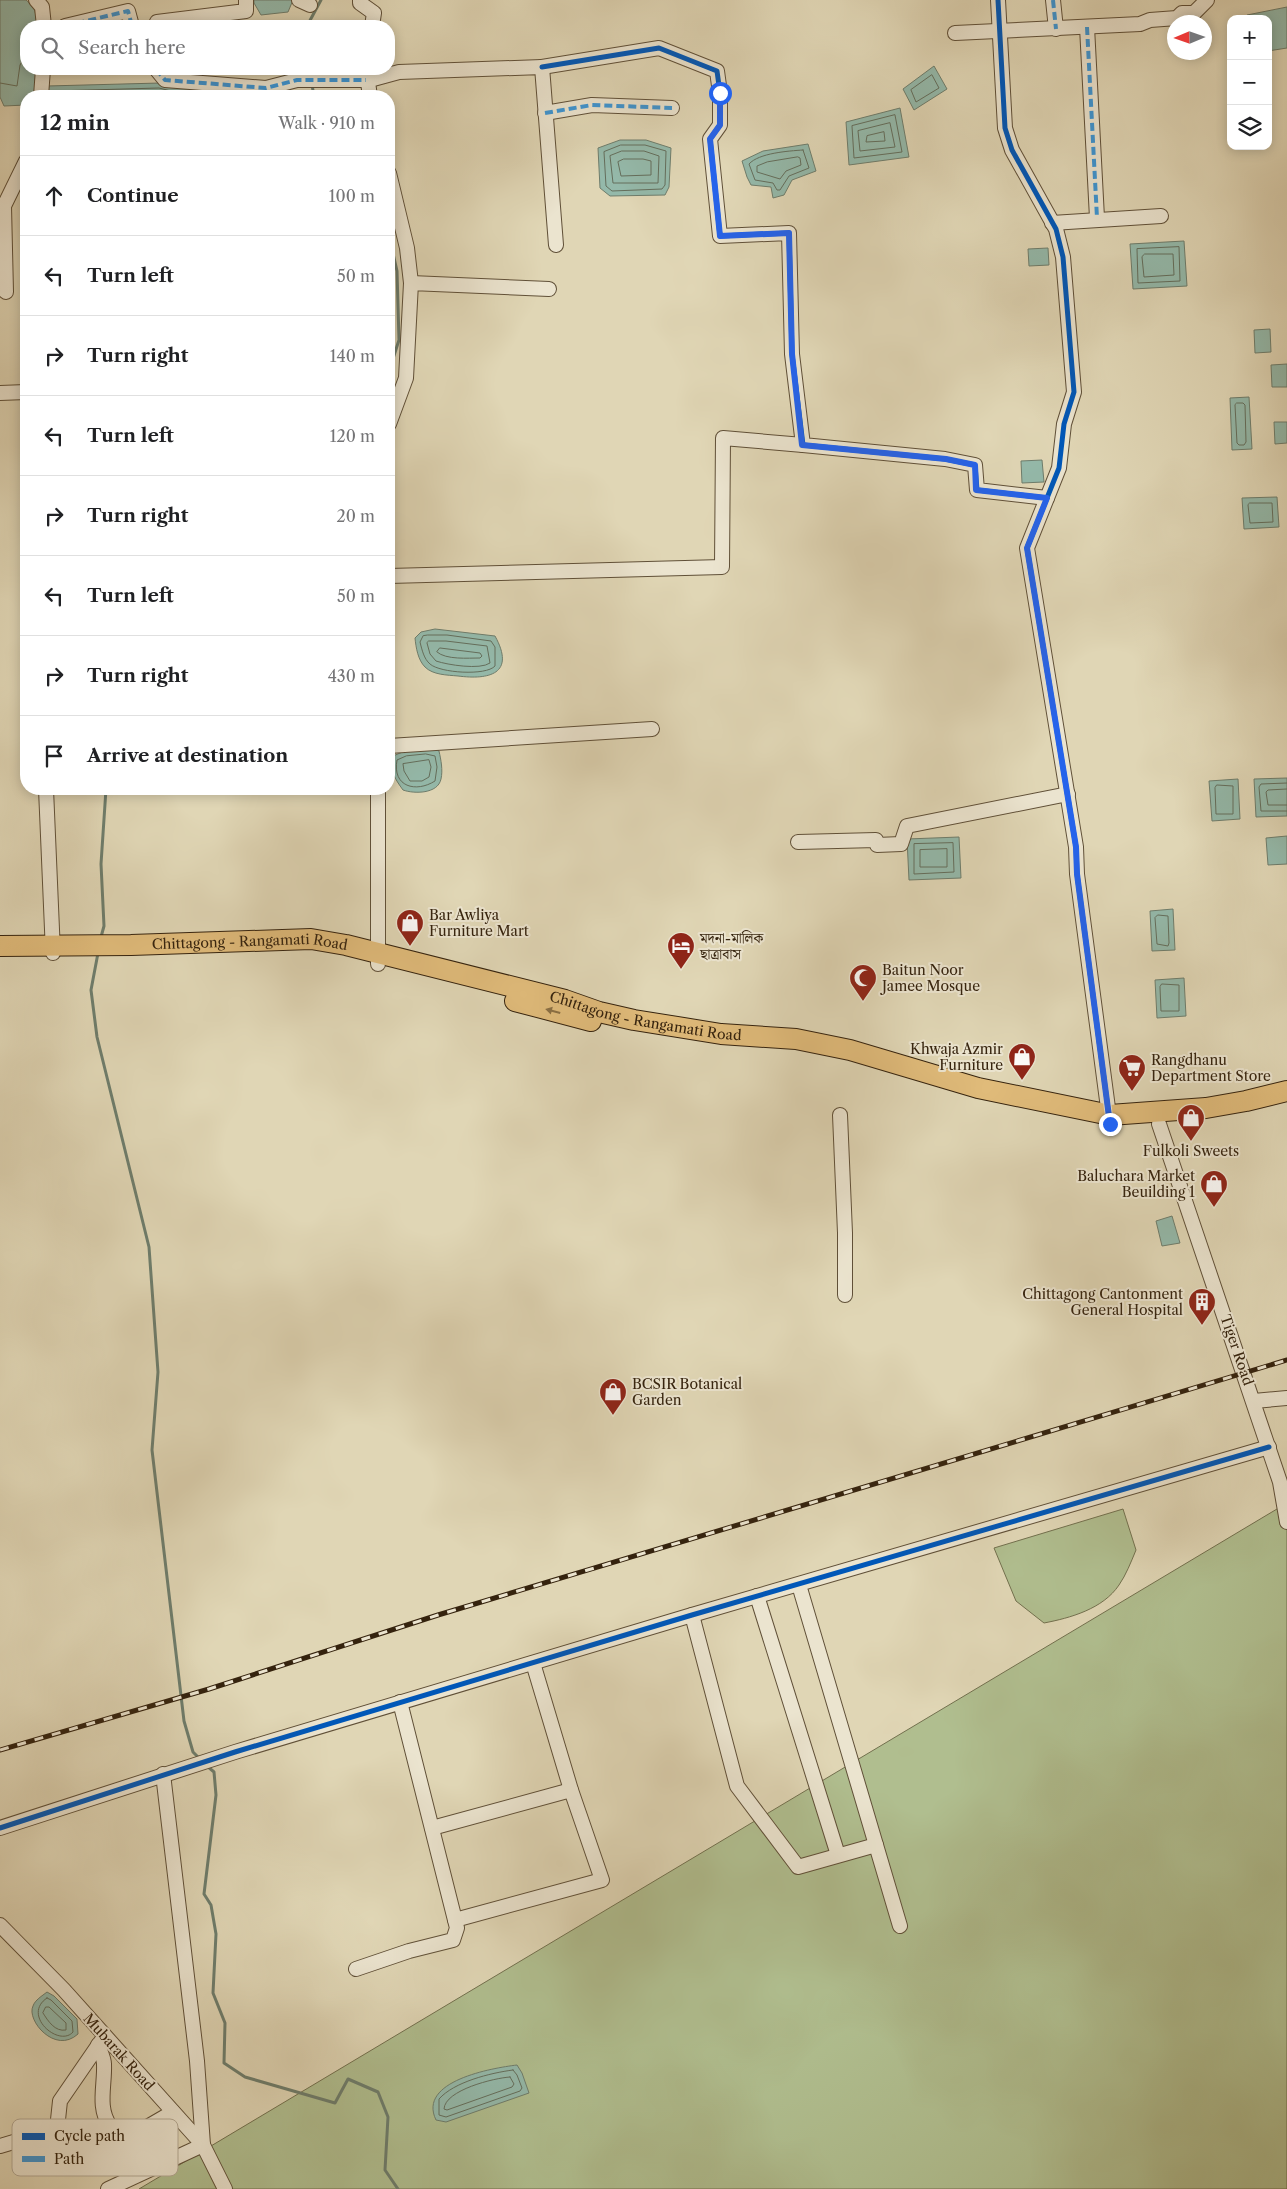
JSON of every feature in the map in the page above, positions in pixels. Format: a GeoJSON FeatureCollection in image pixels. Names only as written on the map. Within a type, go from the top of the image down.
{"type":"FeatureCollection","features":[{"type":"Feature","properties":{"kind":"highway","name":"Chittagong - Rangamati Road"},"geometry":{"type":"LineString","coordinates":[[0,946],[53,950]]}},
{"type":"Feature","properties":{"kind":"highway","name":"Chittagong - Rangamati Road"},"geometry":{"type":"LineString","coordinates":[[0,955],[53,950],[286,946],[377,958],[600,1024],[701,1040],[821,1054],[1007,1108],[1056,1118],[1159,1124],[1227,1116],[1287,1102]]}},
{"type":"Feature","properties":{"kind":"highway","name":"Chittagong - Rangamati Road"},"geometry":{"type":"LineString","coordinates":[[1110,1120],[1206,1108],[1287,1091]]}},
{"type":"Feature","properties":{"kind":"street"},"geometry":{"type":"LineString","coordinates":[[36,0],[42,7],[43,20]]}},
{"type":"Feature","properties":{"kind":"street"},"geometry":{"type":"LineString","coordinates":[[173,20],[246,11],[246,0]]}},
{"type":"Feature","properties":{"kind":"street"},"geometry":{"type":"LineString","coordinates":[[360,0],[360,3],[374,13],[373,20]]}},
{"type":"Feature","properties":{"kind":"street"},"geometry":{"type":"LineString","coordinates":[[998,0],[1005,128],[1012,150],[1052,222],[1063,257],[1074,392],[1064,424],[1059,468],[1027,548],[1076,847],[1077,874],[1110,1120]]}},
{"type":"Feature","properties":{"kind":"street"},"geometry":{"type":"LineString","coordinates":[[1053,0],[1056,29]]}},
{"type":"Feature","properties":{"kind":"street"},"geometry":{"type":"LineString","coordinates":[[955,33],[1140,24],[1150,20],[1177,18],[1182,13],[1194,13],[1207,0]]}},
{"type":"Feature","properties":{"kind":"street"},"geometry":{"type":"LineString","coordinates":[[90,20],[128,11],[130,20]]}},
{"type":"Feature","properties":{"kind":"street"},"geometry":{"type":"LineString","coordinates":[[1087,27],[1097,218]]}},
{"type":"Feature","properties":{"kind":"street"},"geometry":{"type":"LineString","coordinates":[[395,73],[542,67],[659,48],[717,71],[720,93],[720,125],[710,139],[720,236],[789,233],[792,354],[802,445]]}},
{"type":"Feature","properties":{"kind":"street"},"geometry":{"type":"LineString","coordinates":[[542,67],[556,245]]}},
{"type":"Feature","properties":{"kind":"street"},"geometry":{"type":"LineString","coordinates":[[42,90],[43,75]]}},
{"type":"Feature","properties":{"kind":"street"},"geometry":{"type":"LineString","coordinates":[[161,75],[165,80],[266,88],[298,80],[379,75]]}},
{"type":"Feature","properties":{"kind":"street"},"geometry":{"type":"LineString","coordinates":[[366,77],[369,90]]}},
{"type":"Feature","properties":{"kind":"street"},"geometry":{"type":"LineString","coordinates":[[545,113],[592,104],[672,108]]}},
{"type":"Feature","properties":{"kind":"street"},"geometry":{"type":"LineString","coordinates":[[6,292],[4,206],[20,173]]}},
{"type":"Feature","properties":{"kind":"street"},"geometry":{"type":"LineString","coordinates":[[395,197],[408,248],[411,283],[406,378],[395,408]]}},
{"type":"Feature","properties":{"kind":"street"},"geometry":{"type":"LineString","coordinates":[[1052,222],[1097,218],[1161,216]]}},
{"type":"Feature","properties":{"kind":"street"},"geometry":{"type":"LineString","coordinates":[[411,283],[549,289]]}},
{"type":"Feature","properties":{"kind":"street"},"geometry":{"type":"LineString","coordinates":[[0,392],[20,392]]}},
{"type":"Feature","properties":{"kind":"street"},"geometry":{"type":"LineString","coordinates":[[395,576],[722,567],[723,438],[946,459],[975,465],[976,490],[1047,498]]}},
{"type":"Feature","properties":{"kind":"street"},"geometry":{"type":"LineString","coordinates":[[395,746],[652,729]]}},
{"type":"Feature","properties":{"kind":"street"},"geometry":{"type":"LineString","coordinates":[[798,842],[876,840],[877,845],[901,844],[907,826],[1068,794]]}},
{"type":"Feature","properties":{"kind":"street"},"geometry":{"type":"LineString","coordinates":[[46,795],[53,950]]}},
{"type":"Feature","properties":{"kind":"street"},"geometry":{"type":"LineString","coordinates":[[377,958],[378,795]]}},
{"type":"Feature","properties":{"kind":"street"},"geometry":{"type":"LineString","coordinates":[[840,1116],[845,1233],[845,1295]]}},
{"type":"Feature","properties":{"kind":"street","name":"Tiger Road"},"geometry":{"type":"LineString","coordinates":[[1159,1124],[1269,1447],[1280,1482],[1287,1522]]}},
{"type":"Feature","properties":{"kind":"street"},"geometry":{"type":"LineString","coordinates":[[1254,1401],[1287,1398]]}},
{"type":"Feature","properties":{"kind":"street"},"geometry":{"type":"LineString","coordinates":[[0,1828],[187,1766],[400,1702],[1269,1447]]}},
{"type":"Feature","properties":{"kind":"street"},"geometry":{"type":"LineString","coordinates":[[799,1585],[900,1926]]}},
{"type":"Feature","properties":{"kind":"street"},"geometry":{"type":"LineString","coordinates":[[757,1596],[838,1855]]}},
{"type":"Feature","properties":{"kind":"street"},"geometry":{"type":"LineString","coordinates":[[692,1615],[737,1786],[798,1867],[876,1844]]}},
{"type":"Feature","properties":{"kind":"street"},"geometry":{"type":"LineString","coordinates":[[455,1920],[602,1880],[570,1790],[533,1663]]}},
{"type":"Feature","properties":{"kind":"street"},"geometry":{"type":"LineString","coordinates":[[356,1968],[409,1951],[453,1940],[457,1928],[400,1702]]}},
{"type":"Feature","properties":{"kind":"street"},"geometry":{"type":"LineString","coordinates":[[163,1774],[197,2061],[203,2145],[178,2157]]}},
{"type":"Feature","properties":{"kind":"street"},"geometry":{"type":"LineString","coordinates":[[432,1828],[570,1790]]}},
{"type":"Feature","properties":{"kind":"street","name":"Mubarak Road"},"geometry":{"type":"LineString","coordinates":[[0,1925],[64,1990],[101,2041],[173,2112],[203,2145],[225,2189]]}},
{"type":"Feature","properties":{"kind":"street"},"geometry":{"type":"LineString","coordinates":[[101,2041],[104,2062],[102,2093],[105,2119]]}},
{"type":"Feature","properties":{"kind":"street"},"geometry":{"type":"LineString","coordinates":[[59,2119],[60,2101],[101,2041]]}},
{"type":"Feature","properties":{"kind":"street"},"geometry":{"type":"LineString","coordinates":[[161,2119],[173,2112]]}},
{"type":"Feature","properties":{"kind":"street"},"geometry":{"type":"LineString","coordinates":[[0,2146],[12,2142]]}},
{"type":"Feature","properties":{"kind":"street"},"geometry":{"type":"LineString","coordinates":[[108,2189],[136,2176]]}},
{"type":"Feature","properties":{"kind":"shaded area"},"geometry":{"type":"Polygon","coordinates":[[[1287,1503],[1287,2189],[139,2189],[161,2176],[178,2176],[178,2166],[1287,1503]]]}},
{"type":"Feature","properties":{"kind":"shaded area"},"geometry":{"type":"Polygon","coordinates":[[[1123,1509],[1136,1550],[1122,1581],[1104,1600],[1075,1615],[1044,1623],[1016,1601],[994,1548],[1123,1509]]]}},
{"type":"Feature","properties":{"kind":"water"},"geometry":{"type":"Polygon","coordinates":[[[0,0],[26,0],[34,7],[37,20],[20,20],[20,75],[37,75],[36,90],[20,90],[20,105],[4,106],[0,97],[0,0]]]}},
{"type":"Feature","properties":{"kind":"water"},"geometry":{"type":"Polygon","coordinates":[[[254,0],[293,0],[288,12],[261,15],[254,0]]]}},
{"type":"Feature","properties":{"kind":"water"},"geometry":{"type":"Polygon","coordinates":[[[1287,7],[1287,48],[1272,50],[1272,15],[1247,15],[1287,7]]]}},
{"type":"Feature","properties":{"kind":"water"},"geometry":{"type":"Polygon","coordinates":[[[934,66],[947,89],[914,110],[903,89],[934,66]]]}},
{"type":"Feature","properties":{"kind":"water"},"geometry":{"type":"Polygon","coordinates":[[[160,83],[202,88],[202,90],[47,90],[47,86],[160,83]]]}},
{"type":"Feature","properties":{"kind":"water"},"geometry":{"type":"Polygon","coordinates":[[[900,108],[909,157],[849,165],[846,122],[900,108]]]}},
{"type":"Feature","properties":{"kind":"water"},"geometry":{"type":"Polygon","coordinates":[[[620,140],[646,140],[671,148],[669,187],[665,195],[610,196],[600,188],[598,148],[620,140]]]}},
{"type":"Feature","properties":{"kind":"water"},"geometry":{"type":"Polygon","coordinates":[[[808,144],[816,171],[792,180],[784,195],[773,198],[771,187],[751,185],[742,161],[763,151],[808,144]]]}},
{"type":"Feature","properties":{"kind":"water"},"geometry":{"type":"Polygon","coordinates":[[[1184,241],[1187,286],[1133,289],[1130,244],[1184,241]]]}},
{"type":"Feature","properties":{"kind":"water"},"geometry":{"type":"Polygon","coordinates":[[[1048,248],[1049,265],[1029,266],[1028,249],[1048,248]]]}},
{"type":"Feature","properties":{"kind":"water"},"geometry":{"type":"Polygon","coordinates":[[[1270,329],[1271,352],[1255,353],[1254,330],[1270,329]]]}},
{"type":"Feature","properties":{"kind":"water"},"geometry":{"type":"Polygon","coordinates":[[[1287,364],[1287,387],[1272,387],[1271,365],[1287,364]]]}},
{"type":"Feature","properties":{"kind":"water"},"geometry":{"type":"Polygon","coordinates":[[[1249,397],[1252,449],[1232,450],[1230,398],[1249,397]]]}},
{"type":"Feature","properties":{"kind":"water"},"geometry":{"type":"Polygon","coordinates":[[[1274,422],[1287,422],[1287,443],[1275,444],[1274,422]]]}},
{"type":"Feature","properties":{"kind":"water"},"geometry":{"type":"Polygon","coordinates":[[[1042,460],[1044,482],[1022,483],[1021,461],[1042,460]]]}},
{"type":"Feature","properties":{"kind":"water"},"geometry":{"type":"Polygon","coordinates":[[[1277,497],[1279,527],[1244,529],[1242,498],[1277,497]]]}},
{"type":"Feature","properties":{"kind":"water"},"geometry":{"type":"Polygon","coordinates":[[[435,629],[495,636],[501,649],[501,666],[496,672],[480,677],[445,675],[428,670],[419,657],[415,638],[421,632],[435,629]]]}},
{"type":"Feature","properties":{"kind":"water"},"geometry":{"type":"Polygon","coordinates":[[[435,749],[439,751],[442,776],[435,788],[425,792],[403,790],[395,776],[395,755],[405,751],[435,749]]]}},
{"type":"Feature","properties":{"kind":"water"},"geometry":{"type":"Polygon","coordinates":[[[1287,778],[1287,816],[1256,817],[1254,779],[1287,778]]]}},
{"type":"Feature","properties":{"kind":"water"},"geometry":{"type":"Polygon","coordinates":[[[1238,779],[1240,819],[1212,821],[1209,781],[1238,779]]]}},
{"type":"Feature","properties":{"kind":"water"},"geometry":{"type":"Polygon","coordinates":[[[1287,836],[1287,864],[1268,865],[1266,838],[1287,836]]]}},
{"type":"Feature","properties":{"kind":"water"},"geometry":{"type":"Polygon","coordinates":[[[959,837],[961,878],[909,880],[907,839],[959,837]]]}},
{"type":"Feature","properties":{"kind":"water"},"geometry":{"type":"Polygon","coordinates":[[[1173,909],[1175,950],[1152,951],[1150,911],[1173,909]]]}},
{"type":"Feature","properties":{"kind":"water"},"geometry":{"type":"Polygon","coordinates":[[[1184,978],[1186,1016],[1157,1018],[1155,980],[1184,978]]]}},
{"type":"Feature","properties":{"kind":"water"},"geometry":{"type":"Polygon","coordinates":[[[1172,1216],[1180,1243],[1162,1246],[1156,1221],[1172,1216]]]}},
{"type":"Feature","properties":{"kind":"water"},"geometry":{"type":"Polygon","coordinates":[[[47,1992],[54,1996],[77,2019],[78,2034],[69,2039],[60,2040],[52,2038],[38,2027],[32,2012],[33,2006],[47,1992]]]}},
{"type":"Feature","properties":{"kind":"water"},"geometry":{"type":"Polygon","coordinates":[[[517,2065],[529,2093],[446,2122],[436,2120],[433,2107],[437,2095],[447,2086],[475,2073],[517,2065]]]}},
{"type":"Feature","properties":{"kind":"waterway"},"geometry":{"type":"LineString","coordinates":[[310,20],[321,0]]}},
{"type":"Feature","properties":{"kind":"waterway"},"geometry":{"type":"LineString","coordinates":[[312,85],[313,90]]}},
{"type":"Feature","properties":{"kind":"waterway"},"geometry":{"type":"LineString","coordinates":[[395,262],[397,271],[399,340],[395,352]]}},
{"type":"Feature","properties":{"kind":"waterway"},"geometry":{"type":"LineString","coordinates":[[101,937],[104,926],[101,864],[106,795]]}},
{"type":"Feature","properties":{"kind":"waterway"},"geometry":{"type":"LineString","coordinates":[[98,953],[91,990],[97,1037],[149,1247],[158,1372],[152,1450],[184,1721],[193,1752],[199,1758]]}},
{"type":"Feature","properties":{"kind":"waterway"},"geometry":{"type":"LineString","coordinates":[[207,1766],[214,1772],[216,1795],[204,1894],[211,1905],[216,1934],[213,1993],[225,2023],[224,2063],[245,2077],[335,2103],[348,2079],[378,2092],[388,2117],[385,2170],[398,2189]]}},
{"type":"Feature","properties":{"kind":"railway"},"geometry":{"type":"LineString","coordinates":[[0,1750],[209,1689],[438,1615],[1287,1360]]}},
{"type":"Feature","properties":{"kind":"marked path"},"geometry":{"type":"LineString","coordinates":[[1053,0],[1056,29]]}},
{"type":"Feature","properties":{"kind":"marked path"},"geometry":{"type":"LineString","coordinates":[[90,20],[128,11],[130,20]]}},
{"type":"Feature","properties":{"kind":"marked path"},"geometry":{"type":"LineString","coordinates":[[1087,27],[1097,218]]}},
{"type":"Feature","properties":{"kind":"marked path"},"geometry":{"type":"LineString","coordinates":[[161,75],[165,80],[266,88],[297,80],[366,80]]}},
{"type":"Feature","properties":{"kind":"marked path"},"geometry":{"type":"LineString","coordinates":[[545,113],[592,105],[672,108]]}},
{"type":"Feature","properties":{"kind":"cycle path"},"geometry":{"type":"LineString","coordinates":[[998,0],[1005,128],[1012,150],[1056,229],[1063,257],[1074,392],[1064,424],[1059,468],[1027,548],[1076,847],[1077,874],[1110,1124]]}},
{"type":"Feature","properties":{"kind":"cycle path"},"geometry":{"type":"LineString","coordinates":[[542,67],[659,48],[717,71],[720,93],[720,125],[710,139],[720,236],[789,233],[792,354],[803,445],[945,459],[975,465],[977,490],[1047,498]]}},
{"type":"Feature","properties":{"kind":"cycle path"},"geometry":{"type":"LineString","coordinates":[[0,1828],[235,1752],[692,1615],[1269,1447]]}},
{"type":"Feature","properties":{"kind":"place","name":"Bar Awliya Furniture Mart"},"geometry":{"type":"Point","coordinates":[410,947]}},
{"type":"Feature","properties":{"kind":"place","name":"মদনা-মালিক ছাত্রাবাস"},"geometry":{"type":"Point","coordinates":[681,970]}},
{"type":"Feature","properties":{"kind":"place","name":"Baitun Noor Jamee Mosque"},"geometry":{"type":"Point","coordinates":[863,1002]}},
{"type":"Feature","properties":{"kind":"place","name":"Khwaja Azmir Furniture"},"geometry":{"type":"Point","coordinates":[1022,1081]}},
{"type":"Feature","properties":{"kind":"place","name":"Rangdhanu Department Store"},"geometry":{"type":"Point","coordinates":[1132,1092]}},
{"type":"Feature","properties":{"kind":"place","name":"Fulkoli Sweets"},"geometry":{"type":"Point","coordinates":[1191,1142]}},
{"type":"Feature","properties":{"kind":"place","name":"Baluchara Market Beuilding 1"},"geometry":{"type":"Point","coordinates":[1214,1208]}},
{"type":"Feature","properties":{"kind":"place","name":"Chittagong Cantonment General Hospital"},"geometry":{"type":"Point","coordinates":[1202,1326]}},
{"type":"Feature","properties":{"kind":"place","name":"BCSIR Botanical Garden"},"geometry":{"type":"Point","coordinates":[613,1416]}},
{"type":"Feature","properties":{"kind":"route"},"geometry":{"type":"LineString","coordinates":[[720,93],[720,125],[710,139],[720,236],[789,233],[792,354],[802,445],[946,459],[975,465],[976,490],[1047,498],[1027,548],[1076,847],[1077,874],[1110,1124]]}}]}
